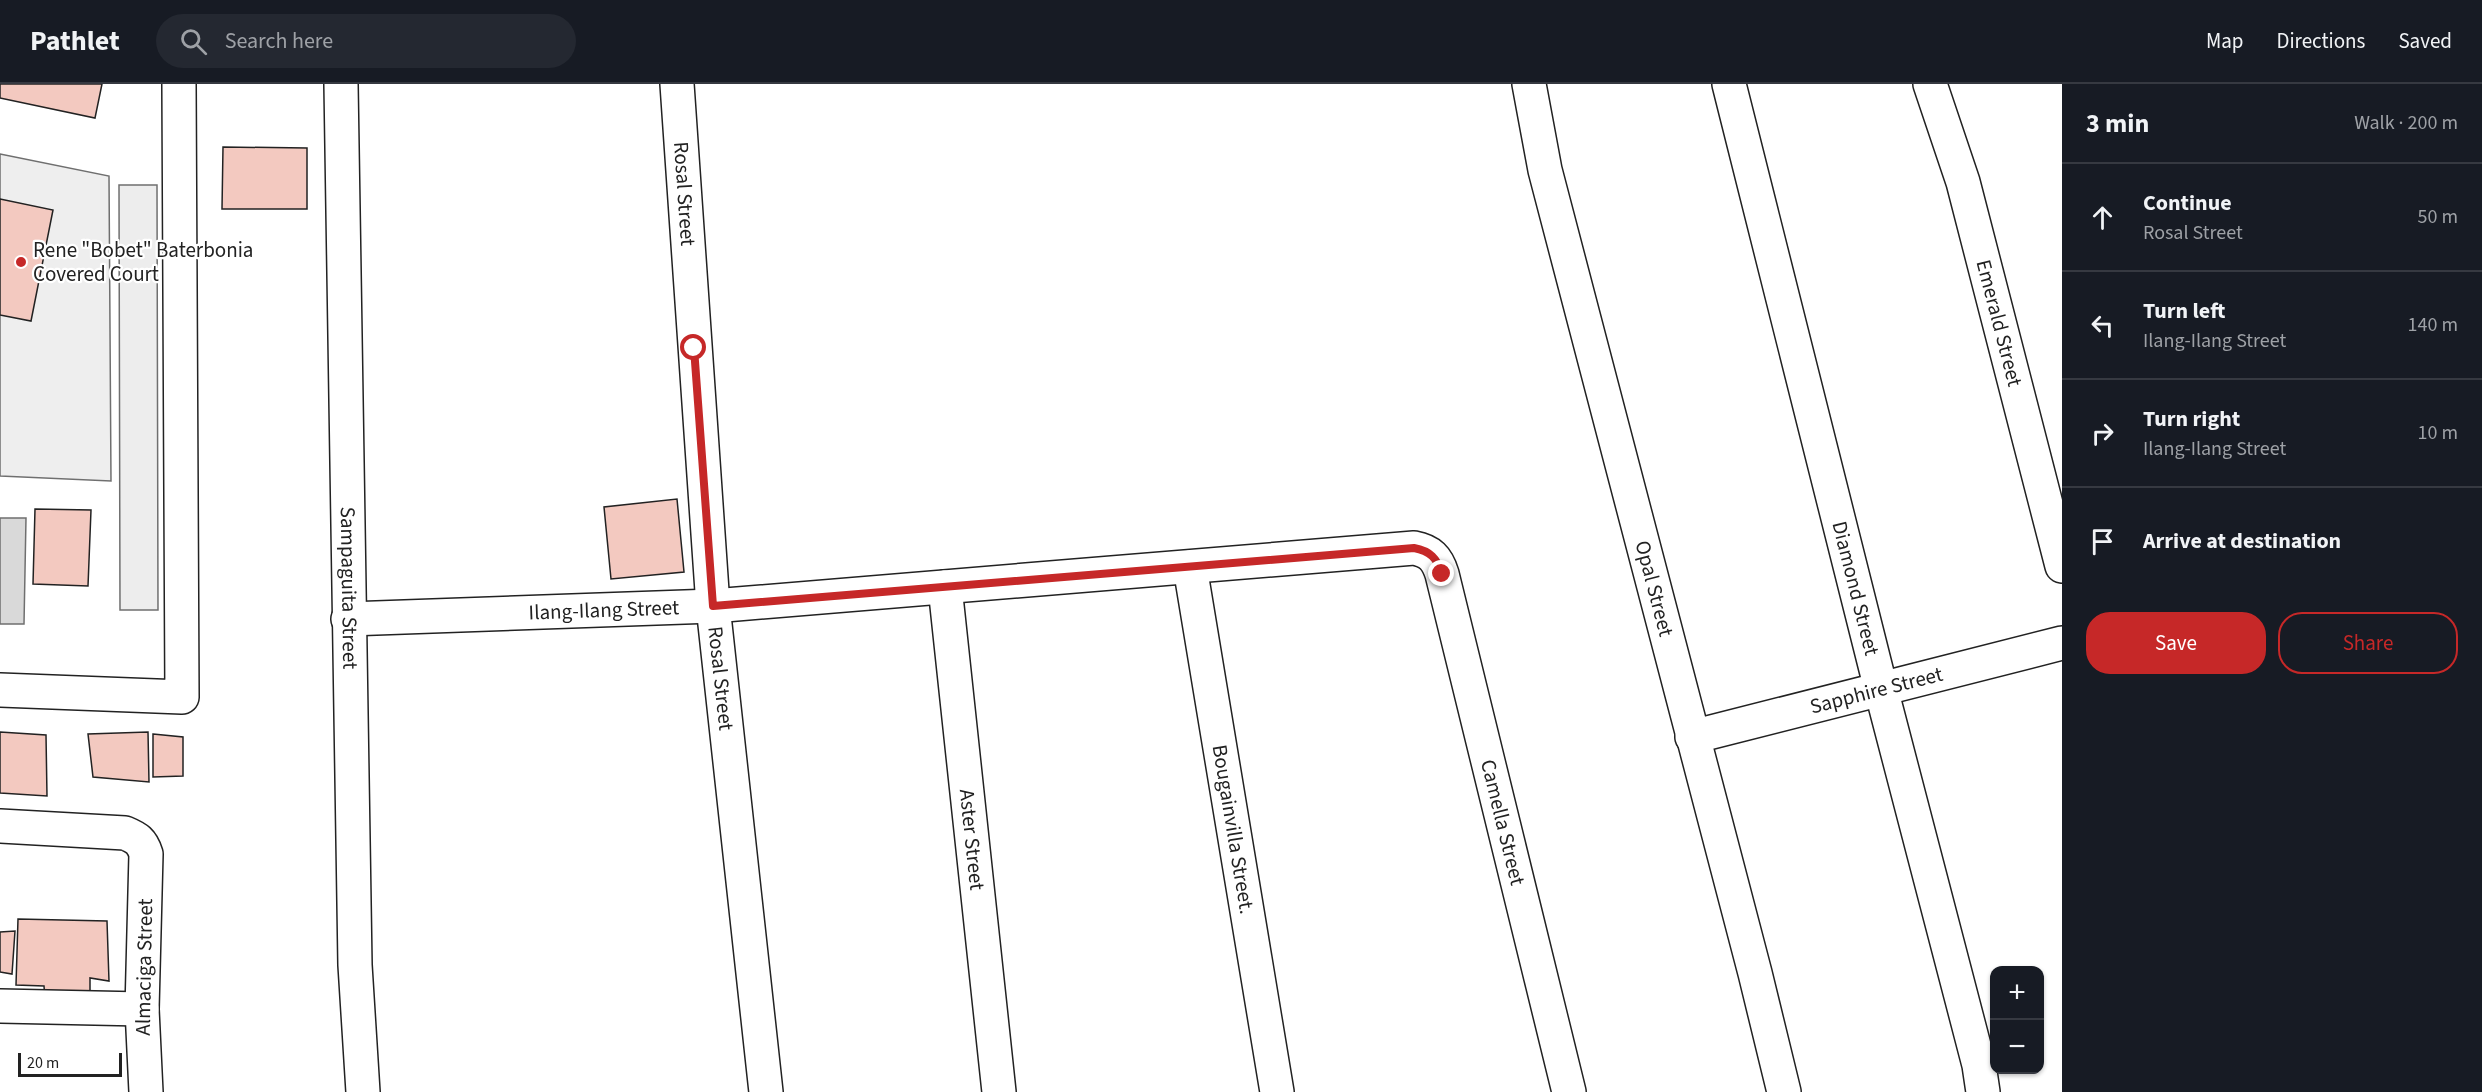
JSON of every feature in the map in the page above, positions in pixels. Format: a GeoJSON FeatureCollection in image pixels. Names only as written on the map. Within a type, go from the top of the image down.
{"type":"FeatureCollection","features":[{"type":"Feature","properties":{"kind":"street"},"geometry":{"type":"LineString","coordinates":[[0,690],[182,697],[180,84]]}},
{"type":"Feature","properties":{"kind":"street","name":"Sampaguita Street"},"geometry":{"type":"LineString","coordinates":[[341,84],[354,965],[363,1092]]}},
{"type":"Feature","properties":{"kind":"street","name":"Rosal Street"},"geometry":{"type":"LineString","coordinates":[[677,84],[713,606],[766,1092]]}},
{"type":"Feature","properties":{"kind":"street","name":"Opal Street"},"geometry":{"type":"LineString","coordinates":[[1529,84],[1545,170],[1784,1092]]}},
{"type":"Feature","properties":{"kind":"street","name":"Diamond Street"},"geometry":{"type":"LineString","coordinates":[[1729,84],[1881,689],[1979,1065],[1983,1092]]}},
{"type":"Feature","properties":{"kind":"street","name":"Emerald Street"},"geometry":{"type":"LineString","coordinates":[[1930,84],[1963,183],[2062,566]]}},
{"type":"Feature","properties":{"kind":"street","name":"Ilang-Ilang Street"},"geometry":{"type":"LineString","coordinates":[[348,619],[713,606],[1414,548],[1424,550],[1433,556]]}},
{"type":"Feature","properties":{"kind":"street","name":"Camella Street"},"geometry":{"type":"LineString","coordinates":[[1433,556],[1442,574],[1569,1092]]}},
{"type":"Feature","properties":{"kind":"street","name":"Bougainvilla Street."},"geometry":{"type":"LineString","coordinates":[[1190,567],[1277,1092]]}},
{"type":"Feature","properties":{"kind":"street","name":"Aster Street"},"geometry":{"type":"LineString","coordinates":[[945,587],[999,1092]]}},
{"type":"Feature","properties":{"kind":"street","name":"Sapphire Street"},"geometry":{"type":"LineString","coordinates":[[1692,737],[2062,643]]}},
{"type":"Feature","properties":{"kind":"street","name":"Almaciga Street"},"geometry":{"type":"LineString","coordinates":[[0,826],[125,833],[143,843],[146,854],[142,1009],[146,1092]]}},
{"type":"Feature","properties":{"kind":"street"},"geometry":{"type":"LineString","coordinates":[[0,1006],[142,1009]]}},
{"type":"Feature","properties":{"kind":"shaded area"},"geometry":{"type":"Polygon","coordinates":[[[0,154],[109,176],[111,481],[0,476],[0,154]]]}},
{"type":"Feature","properties":{"kind":"shaded area"},"geometry":{"type":"Polygon","coordinates":[[[119,185],[157,185],[158,610],[120,610],[119,185]]]}},
{"type":"Feature","properties":{"kind":"shaded area"},"geometry":{"type":"Polygon","coordinates":[[[0,518],[26,518],[24,624],[0,624],[0,518]]]}},
{"type":"Feature","properties":{"kind":"building"},"geometry":{"type":"Polygon","coordinates":[[[0,84],[102,84],[95,118],[0,98],[0,84]]]}},
{"type":"Feature","properties":{"kind":"building"},"geometry":{"type":"Polygon","coordinates":[[[223,147],[307,148],[307,209],[222,209],[223,147]]]}},
{"type":"Feature","properties":{"kind":"building","name":"Rene \"Bobet\" Baterbonia Covered Court"},"geometry":{"type":"Polygon","coordinates":[[[0,199],[53,210],[31,321],[0,315],[0,199]]]}},
{"type":"Feature","properties":{"kind":"building"},"geometry":{"type":"Polygon","coordinates":[[[677,499],[684,572],[611,579],[604,507],[677,499]]]}},
{"type":"Feature","properties":{"kind":"building"},"geometry":{"type":"Polygon","coordinates":[[[35,509],[91,510],[88,586],[33,584],[35,509]]]}},
{"type":"Feature","properties":{"kind":"building"},"geometry":{"type":"Polygon","coordinates":[[[0,732],[46,735],[47,796],[0,793],[0,732]]]}},
{"type":"Feature","properties":{"kind":"building"},"geometry":{"type":"Polygon","coordinates":[[[148,732],[149,782],[93,777],[88,734],[148,732]]]}},
{"type":"Feature","properties":{"kind":"building"},"geometry":{"type":"Polygon","coordinates":[[[153,734],[183,737],[183,776],[153,777],[153,734]]]}},
{"type":"Feature","properties":{"kind":"building"},"geometry":{"type":"Polygon","coordinates":[[[18,919],[107,921],[109,981],[90,978],[90,993],[45,1000],[44,986],[16,985],[18,919]]]}},
{"type":"Feature","properties":{"kind":"building"},"geometry":{"type":"Polygon","coordinates":[[[15,931],[12,974],[0,972],[0,932],[15,931]]]}},
{"type":"Feature","properties":{"kind":"place","name":"Rene \"Bobet\" Baterbonia Covered Court"},"geometry":{"type":"Point","coordinates":[21,262]}},
{"type":"Feature","properties":{"kind":"route"},"geometry":{"type":"LineString","coordinates":[[694,348],[713,606],[1414,548],[1424,550],[1433,556],[1442,574]]}}]}
